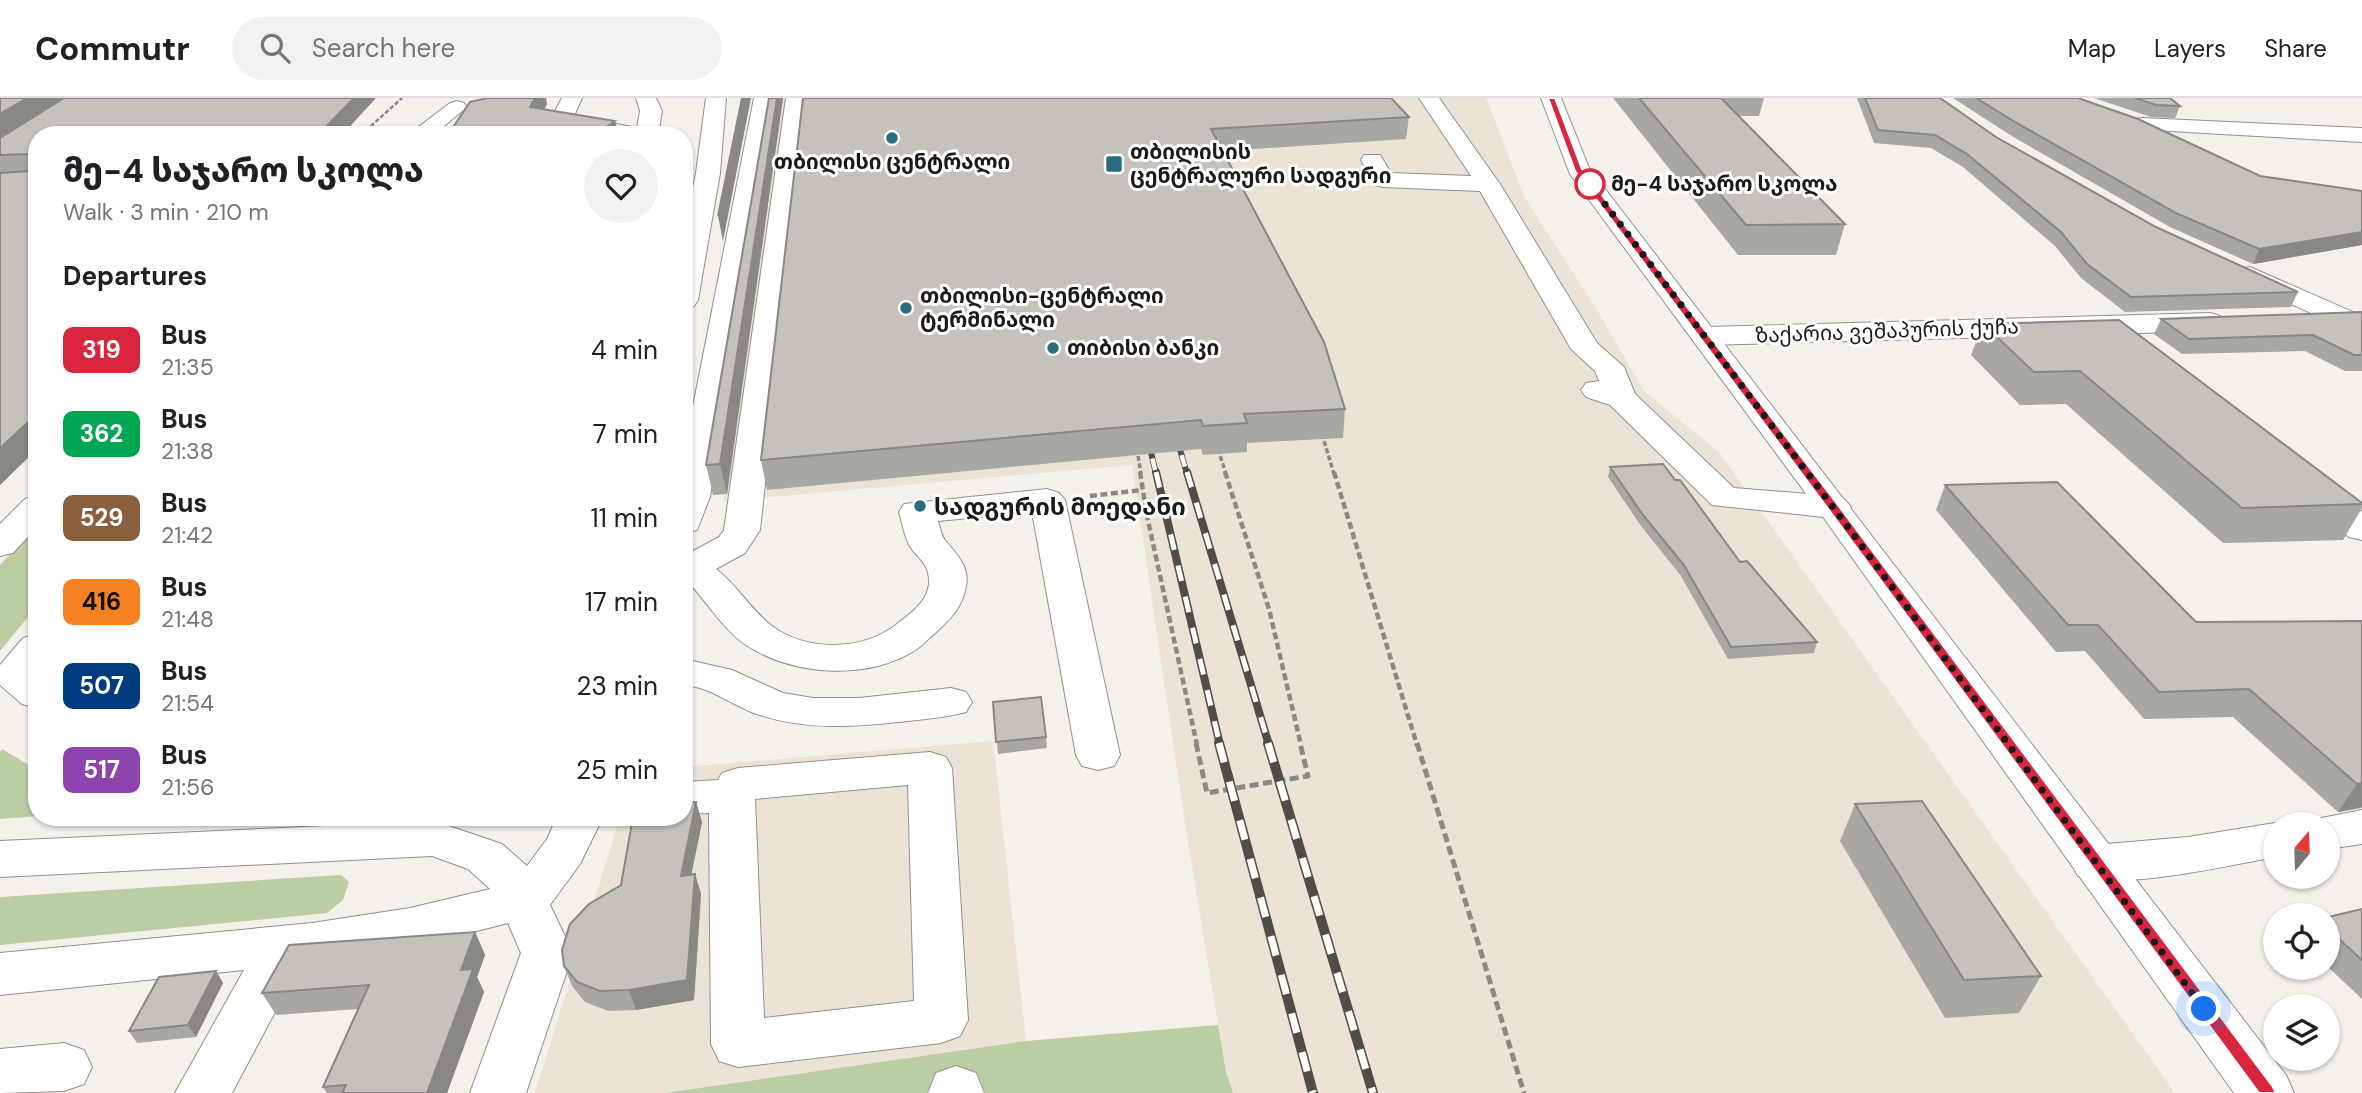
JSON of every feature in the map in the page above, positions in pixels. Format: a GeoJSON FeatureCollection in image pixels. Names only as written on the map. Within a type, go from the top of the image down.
{"type":"FeatureCollection","features":[{"type":"Feature","properties":{"kind":"main road"},"geometry":{"type":"LineString","coordinates":[[572,98],[562,118],[565,121],[592,126]]}},
{"type":"Feature","properties":{"kind":"main road"},"geometry":{"type":"LineString","coordinates":[[646,98],[651,111],[648,126]]}},
{"type":"Feature","properties":{"kind":"main road"},"geometry":{"type":"LineString","coordinates":[[693,252],[708,173],[716,98]]}},
{"type":"Feature","properties":{"kind":"main road"},"geometry":{"type":"LineString","coordinates":[[693,497],[764,98]]}},
{"type":"Feature","properties":{"kind":"main road"},"geometry":{"type":"LineString","coordinates":[[693,567],[732,545],[742,530],[796,98]]}},
{"type":"Feature","properties":{"kind":"main road"},"geometry":{"type":"LineString","coordinates":[[1429,98],[1488,184],[1586,349],[1581,367],[1595,389],[1621,398],[1724,498],[1833,507]]}},
{"type":"Feature","properties":{"kind":"main road"},"geometry":{"type":"LineString","coordinates":[[1551,98],[1578,169],[1706,336],[2266,1093]]}},
{"type":"Feature","properties":{"kind":"main road"},"geometry":{"type":"LineString","coordinates":[[430,126],[458,102]]}},
{"type":"Feature","properties":{"kind":"main road"},"geometry":{"type":"LineString","coordinates":[[458,102],[459,126]]}},
{"type":"Feature","properties":{"kind":"main road"},"geometry":{"type":"LineString","coordinates":[[2119,117],[2142,124],[2187,147]]}},
{"type":"Feature","properties":{"kind":"main road"},"geometry":{"type":"LineString","coordinates":[[2142,124],[2362,135]]}},
{"type":"Feature","properties":{"kind":"main road"},"geometry":{"type":"LineString","coordinates":[[1371,160],[1383,180],[1488,184]]}},
{"type":"Feature","properties":{"kind":"main road"},"geometry":{"type":"LineString","coordinates":[[2233,268],[2356,320]]}},
{"type":"Feature","properties":{"kind":"main road"},"geometry":{"type":"LineString","coordinates":[[2287,319],[2356,320]]}},
{"type":"Feature","properties":{"kind":"main road","name":"ზაქარია ვეშაპურის ქუჩა"},"geometry":{"type":"LineString","coordinates":[[1706,336],[2232,321]]}},
{"type":"Feature","properties":{"kind":"main road"},"geometry":{"type":"LineString","coordinates":[[2093,325],[2125,350]]}},
{"type":"Feature","properties":{"kind":"main road"},"geometry":{"type":"LineString","coordinates":[[2288,474],[2362,529]]}},
{"type":"Feature","properties":{"kind":"main road"},"geometry":{"type":"LineString","coordinates":[[693,573],[705,578],[758,635],[800,653],[844,657],[876,652],[900,642],[936,611],[948,585],[944,561],[926,542],[918,512],[1047,500],[1098,755]]}},
{"type":"Feature","properties":{"kind":"main road"},"geometry":{"type":"LineString","coordinates":[[0,545],[28,515]]}},
{"type":"Feature","properties":{"kind":"main road"},"geometry":{"type":"LineString","coordinates":[[693,673],[722,680],[769,703],[828,713],[951,702]]}},
{"type":"Feature","properties":{"kind":"main road"},"geometry":{"type":"LineString","coordinates":[[930,768],[941,1020],[738,1044],[732,795],[738,785],[930,768]]}},
{"type":"Feature","properties":{"kind":"main road"},"geometry":{"type":"LineString","coordinates":[[693,797],[732,795]]}},
{"type":"Feature","properties":{"kind":"main road"},"geometry":{"type":"LineString","coordinates":[[0,974],[284,946],[410,928],[525,899],[552,872],[575,826]]}},
{"type":"Feature","properties":{"kind":"main road"},"geometry":{"type":"LineString","coordinates":[[2340,830],[2362,827]]}},
{"type":"Feature","properties":{"kind":"main road"},"geometry":{"type":"LineString","coordinates":[[0,859],[435,838],[492,861],[525,899],[530,921],[547,953],[498,1093]]}},
{"type":"Feature","properties":{"kind":"main road"},"geometry":{"type":"LineString","coordinates":[[2095,863],[2188,855],[2263,842]]}},
{"type":"Feature","properties":{"kind":"main road"},"geometry":{"type":"LineString","coordinates":[[203,1093],[284,946]]}},
{"type":"Feature","properties":{"kind":"main road"},"geometry":{"type":"LineString","coordinates":[[0,1073],[64,1067]]}},
{"type":"Feature","properties":{"kind":"path"},"geometry":{"type":"LineString","coordinates":[[371,126],[402,98]]}},
{"type":"Feature","properties":{"kind":"path"},"geometry":{"type":"LineString","coordinates":[[1321,433],[1524,1093]]}},
{"type":"Feature","properties":{"kind":"path"},"geometry":{"type":"LineString","coordinates":[[1138,456],[1147,516],[1207,793],[1308,776],[1269,609],[1214,436]]}},
{"type":"Feature","properties":{"kind":"shaded area"},"geometry":{"type":"Polygon","coordinates":[[[775,98],[1486,98],[1525,198],[1597,310],[1644,391],[1719,452],[2175,1093],[1233,1093],[1226,1072],[1184,817],[1132,465],[724,501],[758,209],[775,98]]]}},
{"type":"Feature","properties":{"kind":"shaded area"},"geometry":{"type":"Polygon","coordinates":[[[993,741],[1026,1041],[665,1093],[535,1093],[617,826],[693,826],[693,766],[993,741]]]}},
{"type":"Feature","properties":{"kind":"green space"},"geometry":{"type":"Polygon","coordinates":[[[28,535],[28,617],[0,651],[0,565],[28,535]]]}},
{"type":"Feature","properties":{"kind":"green space"},"geometry":{"type":"Polygon","coordinates":[[[2,749],[28,765],[28,817],[0,819],[2,749]]]}},
{"type":"Feature","properties":{"kind":"green space"},"geometry":{"type":"Polygon","coordinates":[[[341,875],[349,882],[343,900],[327,913],[0,945],[0,897],[341,875]]]}},
{"type":"Feature","properties":{"kind":"green space"},"geometry":{"type":"Polygon","coordinates":[[[1218,1025],[1226,1072],[1233,1093],[665,1093],[1026,1041],[1218,1025]]]}},
{"type":"Feature","properties":{"kind":"building"},"geometry":{"type":"Polygon","coordinates":[[[0,98],[27,98],[0,114],[0,98]]]}},
{"type":"Feature","properties":{"kind":"building"},"geometry":{"type":"Polygon","coordinates":[[[64,98],[354,98],[327,126],[28,126],[28,154],[0,155],[0,138],[64,98]]]}},
{"type":"Feature","properties":{"kind":"building"},"geometry":{"type":"Polygon","coordinates":[[[488,98],[535,98],[530,107],[615,121],[608,126],[454,126],[470,102],[488,98]]]}},
{"type":"Feature","properties":{"kind":"building"},"geometry":{"type":"Polygon","coordinates":[[[742,98],[743,98],[718,216],[742,98]]]}},
{"type":"Feature","properties":{"kind":"building"},"geometry":{"type":"Polygon","coordinates":[[[769,98],[777,98],[720,464],[706,465],[769,98]]]}},
{"type":"Feature","properties":{"kind":"building","name":"თბილისი-ცენტრალი ტერმინალი"},"geometry":{"type":"Polygon","coordinates":[[[803,98],[1391,98],[1409,117],[1211,129],[1324,342],[1345,409],[1244,414],[1247,423],[1203,426],[1201,420],[761,460],[803,98]]]}},
{"type":"Feature","properties":{"kind":"building"},"geometry":{"type":"Polygon","coordinates":[[[1639,98],[1721,98],[1845,224],[1746,225],[1639,98]]]}},
{"type":"Feature","properties":{"kind":"building"},"geometry":{"type":"Polygon","coordinates":[[[1865,98],[1940,98],[1996,137],[2156,227],[2298,292],[2131,297],[2087,264],[2061,232],[1967,154],[1935,135],[1878,130],[1865,98]]]}},
{"type":"Feature","properties":{"kind":"building"},"geometry":{"type":"Polygon","coordinates":[[[1976,98],[2078,98],[2138,119],[2260,176],[2362,191],[2362,232],[2259,249],[2176,213],[1976,98]]]}},
{"type":"Feature","properties":{"kind":"building"},"geometry":{"type":"Polygon","coordinates":[[[2135,98],[2170,98],[2180,106],[2156,105],[2135,98]]]}},
{"type":"Feature","properties":{"kind":"building"},"geometry":{"type":"Polygon","coordinates":[[[28,171],[28,422],[0,448],[0,173],[28,171]]]}},
{"type":"Feature","properties":{"kind":"building"},"geometry":{"type":"Polygon","coordinates":[[[2362,312],[2362,355],[2354,355],[2313,335],[2189,339],[2161,319],[2362,312]]]}},
{"type":"Feature","properties":{"kind":"building"},"geometry":{"type":"Polygon","coordinates":[[[2119,320],[2362,504],[2242,508],[2080,371],[2034,372],[1983,324],[2119,320]]]}},
{"type":"Feature","properties":{"kind":"building"},"geometry":{"type":"Polygon","coordinates":[[[1663,464],[1675,480],[1680,480],[1740,562],[1747,561],[1817,642],[1731,647],[1684,565],[1643,515],[1610,467],[1663,464]]]}},
{"type":"Feature","properties":{"kind":"building"},"geometry":{"type":"Polygon","coordinates":[[[2057,482],[2196,622],[2362,621],[2362,783],[2357,784],[2249,689],[2159,692],[2098,625],[2068,625],[1945,485],[2057,482]]]}},
{"type":"Feature","properties":{"kind":"building"},"geometry":{"type":"Polygon","coordinates":[[[1041,697],[1046,737],[996,742],[993,702],[1041,697]]]}},
{"type":"Feature","properties":{"kind":"building"},"geometry":{"type":"Polygon","coordinates":[[[1922,801],[2041,976],[1964,980],[1855,804],[1922,801]]]}},
{"type":"Feature","properties":{"kind":"building"},"geometry":{"type":"Polygon","coordinates":[[[631,826],[691,826],[681,876],[695,874],[687,980],[629,990],[600,991],[577,982],[564,966],[562,950],[570,924],[589,904],[621,885],[631,826]]]}},
{"type":"Feature","properties":{"kind":"building"},"geometry":{"type":"Polygon","coordinates":[[[2362,909],[2362,960],[2340,940],[2340,914],[2362,909]]]}},
{"type":"Feature","properties":{"kind":"building"},"geometry":{"type":"Polygon","coordinates":[[[475,932],[461,970],[473,969],[427,1093],[342,1093],[346,1085],[323,1087],[369,985],[262,993],[289,945],[475,932]]]}},
{"type":"Feature","properties":{"kind":"building"},"geometry":{"type":"Polygon","coordinates":[[[216,971],[188,1025],[129,1031],[159,977],[216,971]]]}},
{"type":"Feature","properties":{"kind":"railway"},"geometry":{"type":"LineString","coordinates":[[1175,432],[1187,474]]}},
{"type":"Feature","properties":{"kind":"railway"},"geometry":{"type":"LineString","coordinates":[[1147,435],[1156,474]]}},
{"type":"Feature","properties":{"kind":"railway"},"geometry":{"type":"LineString","coordinates":[[1156,472],[1220,745]]}},
{"type":"Feature","properties":{"kind":"railway"},"geometry":{"type":"LineString","coordinates":[[1187,472],[1269,745]]}},
{"type":"Feature","properties":{"kind":"railway"},"geometry":{"type":"LineString","coordinates":[[1219,743],[1313,1093]]}},
{"type":"Feature","properties":{"kind":"railway"},"geometry":{"type":"LineString","coordinates":[[1268,743],[1373,1093]]}},
{"type":"Feature","properties":{"kind":"bus line","name":"319"},"geometry":{"type":"LineString","coordinates":[[1551,98],[1578,169],[1706,336],[2266,1093]]}},
{"type":"Feature","properties":{"kind":"place","name":"თბილისი ცენტრალი"},"geometry":{"type":"Point","coordinates":[892,138]}},
{"type":"Feature","properties":{"kind":"place","name":"თბილისის ცენტრალური სადგური"},"geometry":{"type":"Point","coordinates":[1114,164]}},
{"type":"Feature","properties":{"kind":"place","name":"მე-4 საჯარო სკოლა"},"geometry":{"type":"Point","coordinates":[1590,184]}},
{"type":"Feature","properties":{"kind":"place","name":"თბილისი-ცენტრალი ტერმინალი"},"geometry":{"type":"Point","coordinates":[906,308]}},
{"type":"Feature","properties":{"kind":"place","name":"თიბისი ბანკი"},"geometry":{"type":"Point","coordinates":[1053,348]}},
{"type":"Feature","properties":{"kind":"place","name":"სადგურის მოედანი"},"geometry":{"type":"Point","coordinates":[920,506]}},
{"type":"Feature","properties":{"kind":"route"},"geometry":{"type":"LineString","coordinates":[[1590,184],[1706,336],[2204,1009]]}}]}
